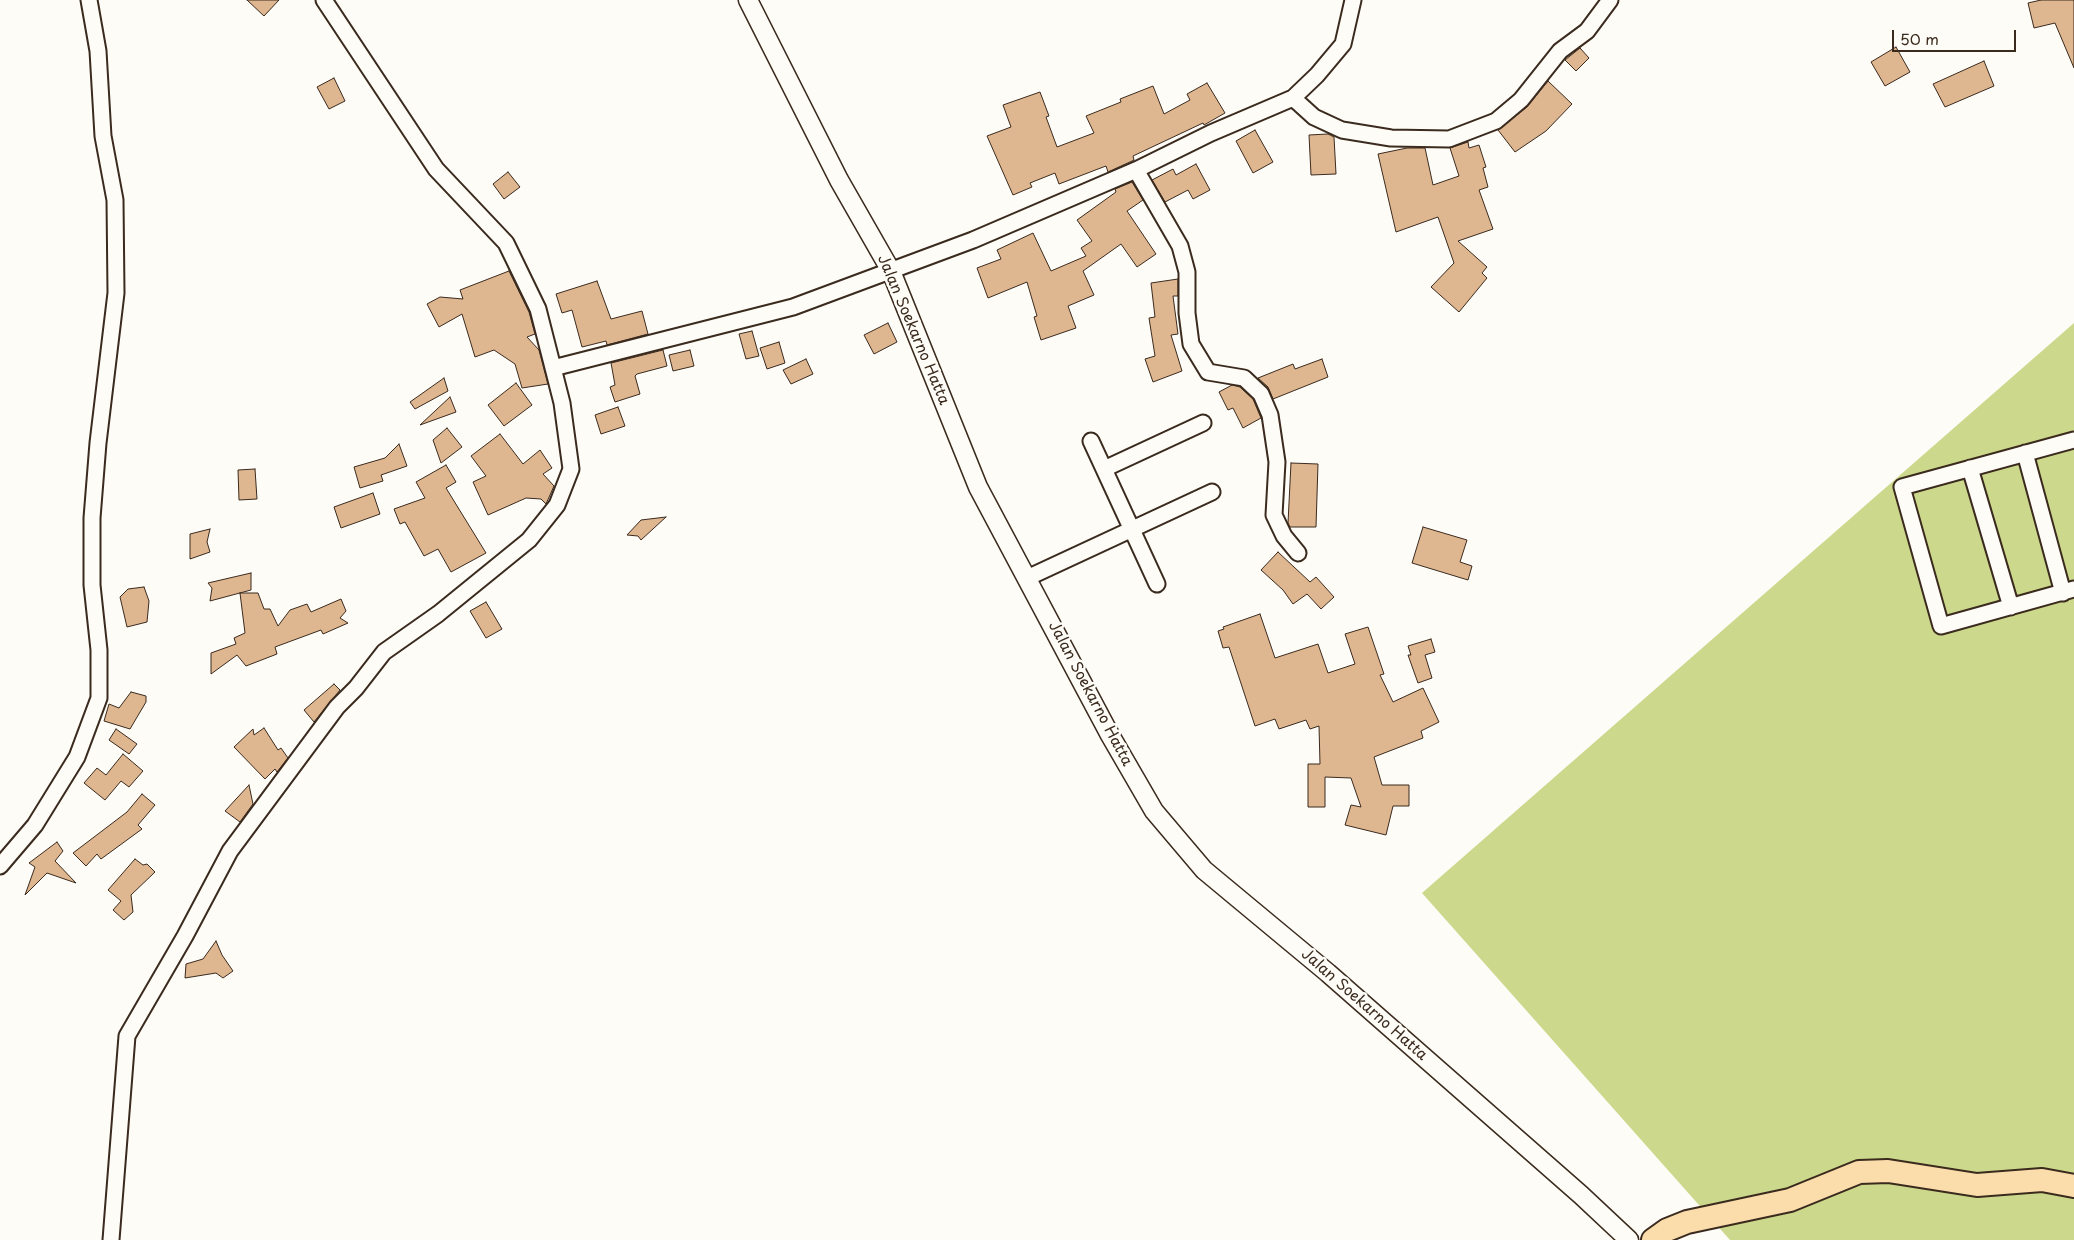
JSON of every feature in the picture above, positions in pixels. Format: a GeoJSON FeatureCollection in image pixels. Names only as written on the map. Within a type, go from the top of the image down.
{"type":"FeatureCollection","features":[{"type":"Feature","properties":{"kind":"main road"},"geometry":{"type":"LineString","coordinates":[[1653,1240],[1667,1230],[1687,1222],[1790,1200],[1859,1172],[1896,1172],[1977,1185],[2042,1180],[2074,1186]]}},
{"type":"Feature","properties":{"kind":"street"},"geometry":{"type":"LineString","coordinates":[[0,866],[35,825],[77,757],[99,698],[99,650],[92,585],[92,518],[98,443],[116,283],[115,200],[103,136],[98,51],[89,0]]}},
{"type":"Feature","properties":{"kind":"street"},"geometry":{"type":"LineString","coordinates":[[111,1240],[127,1036],[186,936],[230,851],[337,707],[356,688],[384,652],[438,614],[529,540],[557,504],[571,469],[562,403],[538,309],[506,243],[436,169],[324,0]]}},
{"type":"Feature","properties":{"kind":"street","name":"Jalan Soekarno Hatta"},"geometry":{"type":"LineString","coordinates":[[748,0],[839,180],[891,271],[978,487],[1154,811],[1204,870],[1328,973],[1581,1194],[1630,1240]]}},
{"type":"Feature","properties":{"kind":"street"},"geometry":{"type":"LineString","coordinates":[[554,368],[793,308],[972,240],[1136,170],[1211,133],[1293,98],[1317,75],[1344,44],[1353,0]]}},
{"type":"Feature","properties":{"kind":"street"},"geometry":{"type":"LineString","coordinates":[[1293,98],[1314,117],[1342,130],[1391,138],[1449,139],[1496,121],[1521,100],[1560,51],[1587,31],[1610,0]]}},
{"type":"Feature","properties":{"kind":"street"},"geometry":{"type":"LineString","coordinates":[[1136,170],[1180,246],[1187,272],[1187,314],[1192,344],[1208,372],[1244,378],[1261,394],[1270,415],[1277,462],[1274,515],[1284,536],[1298,553]]}},
{"type":"Feature","properties":{"kind":"street"},"geometry":{"type":"LineString","coordinates":[[1104,469],[1203,423]]}},
{"type":"Feature","properties":{"kind":"street"},"geometry":{"type":"LineString","coordinates":[[2025,453],[2069,591],[1941,626],[1902,487],[1970,468],[2025,453],[2074,440]]}},
{"type":"Feature","properties":{"kind":"street"},"geometry":{"type":"LineString","coordinates":[[1091,441],[1157,584]]}},
{"type":"Feature","properties":{"kind":"street"},"geometry":{"type":"LineString","coordinates":[[1970,468],[2011,607]]}},
{"type":"Feature","properties":{"kind":"street"},"geometry":{"type":"LineString","coordinates":[[1027,578],[1212,492]]}},
{"type":"Feature","properties":{"kind":"green space"},"geometry":{"type":"Polygon","coordinates":[[[2074,323],[2074,1240],[1730,1240],[1422,893],[2074,323]]]}},
{"type":"Feature","properties":{"kind":"building"},"geometry":{"type":"Polygon","coordinates":[[[247,0],[279,0],[264,16],[247,0]]]}},
{"type":"Feature","properties":{"kind":"building"},"geometry":{"type":"Polygon","coordinates":[[[2041,0],[2074,0],[2074,68],[2055,23],[2034,28],[2028,3],[2041,0]]]}},
{"type":"Feature","properties":{"kind":"building"},"geometry":{"type":"Polygon","coordinates":[[[1896,47],[1910,72],[1885,86],[1871,62],[1896,47]]]}},
{"type":"Feature","properties":{"kind":"building"},"geometry":{"type":"Polygon","coordinates":[[[1580,48],[1589,58],[1576,71],[1565,60],[1580,48]]]}},
{"type":"Feature","properties":{"kind":"building"},"geometry":{"type":"Polygon","coordinates":[[[1984,61],[1994,86],[1945,107],[1933,84],[1984,61]]]}},
{"type":"Feature","properties":{"kind":"building"},"geometry":{"type":"Polygon","coordinates":[[[334,78],[345,101],[329,109],[317,87],[334,78]]]}},
{"type":"Feature","properties":{"kind":"building"},"geometry":{"type":"Polygon","coordinates":[[[1548,81],[1572,104],[1546,131],[1515,152],[1498,130],[1527,107],[1548,81]]]}},
{"type":"Feature","properties":{"kind":"building"},"geometry":{"type":"Polygon","coordinates":[[[1207,83],[1225,113],[1204,125],[1203,123],[1133,156],[1134,160],[1108,172],[1106,166],[1059,184],[1055,173],[1030,183],[1032,187],[1013,195],[987,136],[1011,127],[1003,105],[1040,92],[1049,116],[1046,117],[1057,147],[1094,133],[1086,116],[1121,102],[1120,99],[1153,86],[1164,114],[1190,100],[1187,94],[1207,83]]]}},
{"type":"Feature","properties":{"kind":"building"},"geometry":{"type":"Polygon","coordinates":[[[1255,130],[1273,162],[1253,173],[1236,141],[1255,130]]]}},
{"type":"Feature","properties":{"kind":"building"},"geometry":{"type":"Polygon","coordinates":[[[1328,134],[1334,137],[1336,174],[1311,175],[1309,135],[1328,134]]]}},
{"type":"Feature","properties":{"kind":"building"},"geometry":{"type":"Polygon","coordinates":[[[1468,142],[1469,148],[1479,145],[1486,167],[1483,168],[1488,187],[1479,190],[1493,229],[1458,241],[1487,267],[1482,273],[1487,278],[1459,312],[1431,287],[1454,263],[1438,217],[1396,232],[1378,154],[1407,148],[1425,148],[1433,185],[1459,176],[1450,148],[1468,142]]]}},
{"type":"Feature","properties":{"kind":"building"},"geometry":{"type":"Polygon","coordinates":[[[1196,164],[1210,190],[1193,199],[1188,190],[1165,202],[1152,180],[1173,169],[1176,175],[1196,164]]]}},
{"type":"Feature","properties":{"kind":"building"},"geometry":{"type":"Polygon","coordinates":[[[508,172],[520,187],[504,199],[493,184],[508,172]]]}},
{"type":"Feature","properties":{"kind":"building"},"geometry":{"type":"Polygon","coordinates":[[[1132,182],[1143,200],[1127,211],[1156,254],[1137,267],[1121,244],[1083,271],[1094,295],[1068,306],[1076,328],[1041,340],[1034,317],[1037,316],[1027,282],[988,298],[977,268],[1001,259],[997,250],[1033,233],[1051,271],[1086,256],[1081,248],[1092,241],[1077,220],[1116,192],[1115,189],[1132,182]]]}},
{"type":"Feature","properties":{"kind":"building"},"geometry":{"type":"Polygon","coordinates":[[[509,271],[529,312],[535,334],[527,337],[539,350],[548,384],[522,388],[515,364],[494,350],[475,357],[462,314],[439,327],[427,304],[440,297],[463,299],[460,290],[509,271]]]}},
{"type":"Feature","properties":{"kind":"building"},"geometry":{"type":"Polygon","coordinates":[[[1178,279],[1178,296],[1173,296],[1178,334],[1171,335],[1182,371],[1153,382],[1145,359],[1155,356],[1149,318],[1155,317],[1151,283],[1178,279]]]}},
{"type":"Feature","properties":{"kind":"building"},"geometry":{"type":"Polygon","coordinates":[[[597,281],[611,319],[642,311],[648,334],[607,345],[606,341],[582,347],[572,310],[562,313],[556,294],[597,281]]]}},
{"type":"Feature","properties":{"kind":"building"},"geometry":{"type":"Polygon","coordinates":[[[888,323],[897,342],[874,354],[864,335],[888,323]]]}},
{"type":"Feature","properties":{"kind":"building"},"geometry":{"type":"Polygon","coordinates":[[[752,331],[759,356],[746,359],[739,334],[752,331]]]}},
{"type":"Feature","properties":{"kind":"building"},"geometry":{"type":"Polygon","coordinates":[[[779,342],[785,363],[767,369],[760,348],[779,342]]]}},
{"type":"Feature","properties":{"kind":"building"},"geometry":{"type":"Polygon","coordinates":[[[663,350],[667,366],[637,374],[635,376],[640,394],[615,402],[610,387],[615,385],[611,363],[663,350]]]}},
{"type":"Feature","properties":{"kind":"building"},"geometry":{"type":"Polygon","coordinates":[[[690,350],[694,366],[673,371],[669,355],[690,350]]]}},
{"type":"Feature","properties":{"kind":"building"},"geometry":{"type":"Polygon","coordinates":[[[806,359],[813,374],[791,384],[783,370],[806,359]]]}},
{"type":"Feature","properties":{"kind":"building"},"geometry":{"type":"Polygon","coordinates":[[[1322,359],[1328,377],[1273,399],[1268,387],[1258,378],[1293,364],[1295,369],[1322,359]]]}},
{"type":"Feature","properties":{"kind":"building"},"geometry":{"type":"Polygon","coordinates":[[[444,378],[448,391],[415,409],[410,402],[444,378]]]}},
{"type":"Feature","properties":{"kind":"building"},"geometry":{"type":"Polygon","coordinates":[[[516,383],[532,405],[504,426],[488,405],[516,383]]]}},
{"type":"Feature","properties":{"kind":"building"},"geometry":{"type":"Polygon","coordinates":[[[1232,385],[1240,387],[1253,399],[1261,418],[1243,428],[1233,408],[1228,410],[1219,392],[1232,385]]]}},
{"type":"Feature","properties":{"kind":"building"},"geometry":{"type":"Polygon","coordinates":[[[450,397],[456,412],[420,425],[450,397]]]}},
{"type":"Feature","properties":{"kind":"building"},"geometry":{"type":"Polygon","coordinates":[[[618,407],[625,426],[601,434],[595,415],[618,407]]]}},
{"type":"Feature","properties":{"kind":"building"},"geometry":{"type":"Polygon","coordinates":[[[447,428],[462,447],[441,463],[433,440],[447,428]]]}},
{"type":"Feature","properties":{"kind":"building"},"geometry":{"type":"Polygon","coordinates":[[[500,434],[523,464],[540,450],[552,468],[543,474],[554,486],[546,504],[541,499],[526,498],[488,515],[473,482],[486,476],[471,456],[500,434]]]}},
{"type":"Feature","properties":{"kind":"building"},"geometry":{"type":"Polygon","coordinates":[[[399,444],[407,466],[381,475],[383,481],[360,488],[354,467],[385,458],[399,444]]]}},
{"type":"Feature","properties":{"kind":"building"},"geometry":{"type":"Polygon","coordinates":[[[1291,463],[1318,464],[1316,527],[1290,527],[1288,523],[1291,463]]]}},
{"type":"Feature","properties":{"kind":"building"},"geometry":{"type":"Polygon","coordinates":[[[446,465],[456,482],[446,488],[486,553],[451,572],[438,549],[424,556],[405,522],[400,524],[394,509],[425,498],[416,482],[446,465]]]}},
{"type":"Feature","properties":{"kind":"building"},"geometry":{"type":"Polygon","coordinates":[[[255,469],[257,499],[239,500],[238,470],[255,469]]]}},
{"type":"Feature","properties":{"kind":"building"},"geometry":{"type":"Polygon","coordinates":[[[373,493],[380,514],[341,528],[334,507],[373,493]]]}},
{"type":"Feature","properties":{"kind":"building"},"geometry":{"type":"Polygon","coordinates":[[[666,517],[641,540],[638,536],[627,535],[641,520],[666,517]]]}},
{"type":"Feature","properties":{"kind":"building"},"geometry":{"type":"Polygon","coordinates":[[[1423,527],[1467,540],[1460,562],[1472,566],[1468,580],[1412,563],[1423,527]]]}},
{"type":"Feature","properties":{"kind":"building"},"geometry":{"type":"Polygon","coordinates":[[[210,529],[207,542],[210,552],[190,559],[190,534],[210,529]]]}},
{"type":"Feature","properties":{"kind":"building"},"geometry":{"type":"Polygon","coordinates":[[[1278,552],[1310,582],[1316,577],[1334,597],[1321,609],[1307,594],[1293,604],[1283,590],[1261,570],[1278,552]]]}},
{"type":"Feature","properties":{"kind":"building"},"geometry":{"type":"Polygon","coordinates":[[[251,573],[251,590],[210,601],[212,588],[208,583],[251,573]]]}},
{"type":"Feature","properties":{"kind":"building"},"geometry":{"type":"Polygon","coordinates":[[[144,587],[149,601],[147,622],[127,627],[120,597],[128,589],[144,587]]]}},
{"type":"Feature","properties":{"kind":"building"},"geometry":{"type":"Polygon","coordinates":[[[240,593],[258,593],[264,609],[270,609],[278,626],[290,610],[307,604],[311,612],[341,599],[346,611],[340,618],[348,623],[323,634],[321,630],[275,647],[277,654],[246,666],[237,655],[211,674],[211,653],[236,644],[234,638],[245,633],[240,593]]]}},
{"type":"Feature","properties":{"kind":"building"},"geometry":{"type":"Polygon","coordinates":[[[486,602],[502,629],[486,638],[470,611],[486,602]]]}},
{"type":"Feature","properties":{"kind":"building"},"geometry":{"type":"Polygon","coordinates":[[[1260,614],[1275,658],[1318,644],[1328,673],[1355,664],[1345,634],[1368,627],[1384,674],[1380,675],[1393,702],[1423,688],[1439,722],[1421,731],[1423,738],[1374,757],[1382,785],[1409,785],[1409,806],[1393,806],[1386,835],[1345,825],[1351,805],[1361,807],[1351,778],[1325,777],[1325,807],[1308,807],[1308,764],[1320,764],[1319,726],[1310,729],[1306,720],[1279,729],[1275,719],[1255,726],[1229,647],[1223,648],[1218,631],[1224,629],[1223,627],[1260,614]]]}},
{"type":"Feature","properties":{"kind":"building"},"geometry":{"type":"Polygon","coordinates":[[[1431,639],[1435,652],[1425,655],[1432,678],[1418,683],[1408,655],[1411,655],[1408,646],[1431,639]]]}},
{"type":"Feature","properties":{"kind":"building"},"geometry":{"type":"Polygon","coordinates":[[[334,684],[340,690],[314,722],[304,710],[334,684]]]}},
{"type":"Feature","properties":{"kind":"building"},"geometry":{"type":"Polygon","coordinates":[[[131,692],[146,696],[146,702],[130,729],[104,721],[109,704],[119,708],[131,692]]]}},
{"type":"Feature","properties":{"kind":"building"},"geometry":{"type":"Polygon","coordinates":[[[264,728],[278,750],[281,748],[288,758],[277,772],[275,769],[265,779],[234,747],[253,729],[254,735],[264,728]]]}},
{"type":"Feature","properties":{"kind":"building"},"geometry":{"type":"Polygon","coordinates":[[[116,729],[137,744],[129,754],[109,740],[116,729]]]}},
{"type":"Feature","properties":{"kind":"building"},"geometry":{"type":"Polygon","coordinates":[[[123,754],[143,771],[129,787],[121,781],[105,800],[84,783],[97,768],[106,775],[123,754]]]}},
{"type":"Feature","properties":{"kind":"building"},"geometry":{"type":"Polygon","coordinates":[[[249,785],[253,804],[240,822],[225,811],[249,785]]]}},
{"type":"Feature","properties":{"kind":"building"},"geometry":{"type":"Polygon","coordinates":[[[142,794],[155,805],[138,825],[142,829],[101,859],[97,854],[86,866],[73,853],[127,812],[142,794]]]}},
{"type":"Feature","properties":{"kind":"building"},"geometry":{"type":"Polygon","coordinates":[[[57,842],[63,851],[55,861],[76,883],[47,873],[25,895],[35,867],[29,863],[57,842]]]}},
{"type":"Feature","properties":{"kind":"building"},"geometry":{"type":"Polygon","coordinates":[[[135,859],[143,865],[147,864],[155,872],[131,895],[133,912],[124,920],[113,910],[121,901],[108,890],[135,859]]]}},
{"type":"Feature","properties":{"kind":"building"},"geometry":{"type":"Polygon","coordinates":[[[216,941],[222,955],[233,971],[223,978],[216,973],[185,978],[186,964],[203,959],[216,941]]]}}]}
